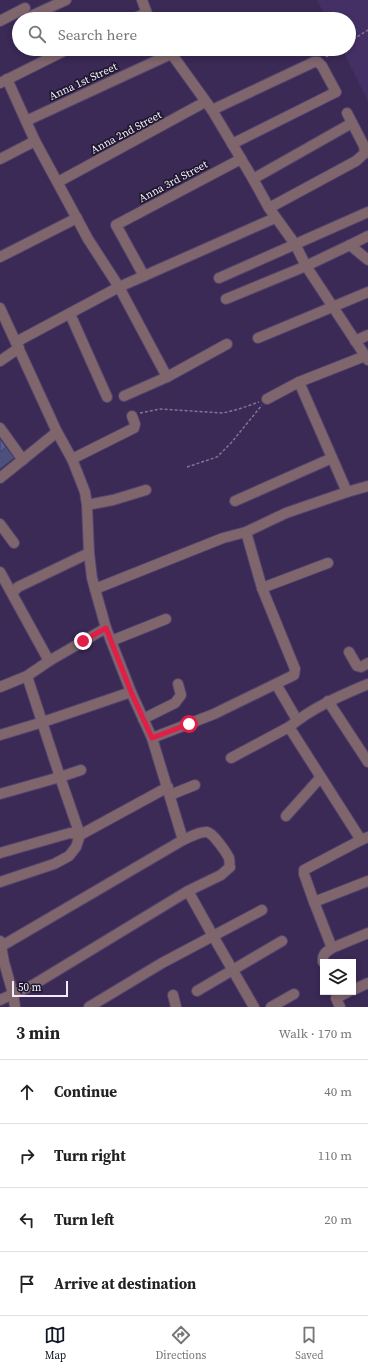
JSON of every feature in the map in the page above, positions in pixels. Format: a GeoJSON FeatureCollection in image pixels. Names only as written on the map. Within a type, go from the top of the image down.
{"type":"FeatureCollection","features":[{"type":"Feature","properties":{"kind":"street"},"geometry":{"type":"LineString","coordinates":[[26,11],[66,0]]}},
{"type":"Feature","properties":{"kind":"street"},"geometry":{"type":"LineString","coordinates":[[142,0],[146,12]]}},
{"type":"Feature","properties":{"kind":"street"},"geometry":{"type":"LineString","coordinates":[[0,21],[12,16]]}},
{"type":"Feature","properties":{"kind":"street"},"geometry":{"type":"LineString","coordinates":[[44,56],[3,81],[26,121],[35,141],[88,239],[119,287],[167,376]]}},
{"type":"Feature","properties":{"kind":"street","name":"Anna 1st Street"},"geometry":{"type":"LineString","coordinates":[[26,121],[160,56]]}},
{"type":"Feature","properties":{"kind":"street"},"geometry":{"type":"LineString","coordinates":[[173,56],[208,106],[275,218],[295,244],[306,266],[367,358],[299,382],[267,399]]}},
{"type":"Feature","properties":{"kind":"street"},"geometry":{"type":"LineString","coordinates":[[232,144],[336,92],[322,66],[318,62]]}},
{"type":"Feature","properties":{"kind":"street","name":"Anna 2nd Street"},"geometry":{"type":"LineString","coordinates":[[58,182],[208,106],[318,62]]}},
{"type":"Feature","properties":{"kind":"street"},"geometry":{"type":"LineString","coordinates":[[269,208],[360,158],[365,153],[364,146],[347,113]]}},
{"type":"Feature","properties":{"kind":"street"},"geometry":{"type":"LineString","coordinates":[[253,179],[352,123]]}},
{"type":"Feature","properties":{"kind":"street"},"geometry":{"type":"LineString","coordinates":[[0,159],[35,141]]}},
{"type":"Feature","properties":{"kind":"street","name":"Anna 3rd Street"},"geometry":{"type":"LineString","coordinates":[[144,276],[116,225],[241,159]]}},
{"type":"Feature","properties":{"kind":"street"},"geometry":{"type":"LineString","coordinates":[[219,278],[368,212]]}},
{"type":"Feature","properties":{"kind":"street"},"geometry":{"type":"LineString","coordinates":[[0,257],[77,218]]}},
{"type":"Feature","properties":{"kind":"street"},"geometry":{"type":"LineString","coordinates":[[0,361],[18,345],[119,287],[275,218]]}},
{"type":"Feature","properties":{"kind":"street"},"geometry":{"type":"LineString","coordinates":[[226,299],[306,266],[368,236]]}},
{"type":"Feature","properties":{"kind":"street"},"geometry":{"type":"LineString","coordinates":[[350,245],[368,260]]}},
{"type":"Feature","properties":{"kind":"street"},"geometry":{"type":"LineString","coordinates":[[258,338],[368,292]]}},
{"type":"Feature","properties":{"kind":"street"},"geometry":{"type":"LineString","coordinates":[[0,308],[57,432],[72,459],[85,492],[89,553],[95,589],[106,628],[131,692],[152,738],[183,840]]}},
{"type":"Feature","properties":{"kind":"street"},"geometry":{"type":"LineString","coordinates":[[70,314],[107,397]]}},
{"type":"Feature","properties":{"kind":"street"},"geometry":{"type":"LineString","coordinates":[[355,341],[368,335]]}},
{"type":"Feature","properties":{"kind":"street"},"geometry":{"type":"LineString","coordinates":[[124,396],[167,376],[227,344]]}},
{"type":"Feature","properties":{"kind":"street"},"geometry":{"type":"LineString","coordinates":[[299,382],[347,492]]}},
{"type":"Feature","properties":{"kind":"street"},"geometry":{"type":"LineString","coordinates":[[72,459],[134,428],[135,424],[132,416]]}},
{"type":"Feature","properties":{"kind":"street"},"geometry":{"type":"LineString","coordinates":[[0,428],[23,460]]}},
{"type":"Feature","properties":{"kind":"street"},"geometry":{"type":"LineString","coordinates":[[0,478],[57,432]]}},
{"type":"Feature","properties":{"kind":"street"},"geometry":{"type":"LineString","coordinates":[[235,501],[332,458]]}},
{"type":"Feature","properties":{"kind":"street"},"geometry":{"type":"LineString","coordinates":[[95,589],[222,538],[246,532],[286,514],[368,486]]}},
{"type":"Feature","properties":{"kind":"street"},"geometry":{"type":"LineString","coordinates":[[87,505],[113,500],[146,490]]}},
{"type":"Feature","properties":{"kind":"street"},"geometry":{"type":"LineString","coordinates":[[0,524],[14,543]]}},
{"type":"Feature","properties":{"kind":"street"},"geometry":{"type":"LineString","coordinates":[[152,738],[214,714],[292,677],[295,672],[262,588],[246,532]]}},
{"type":"Feature","properties":{"kind":"street"},"geometry":{"type":"LineString","coordinates":[[13,594],[18,587],[89,553]]}},
{"type":"Feature","properties":{"kind":"street"},"geometry":{"type":"LineString","coordinates":[[262,588],[328,562]]}},
{"type":"Feature","properties":{"kind":"street"},"geometry":{"type":"LineString","coordinates":[[0,572],[49,661]]}},
{"type":"Feature","properties":{"kind":"street"},"geometry":{"type":"LineString","coordinates":[[111,641],[166,619]]}},
{"type":"Feature","properties":{"kind":"street"},"geometry":{"type":"LineString","coordinates":[[0,687],[11,684],[27,676],[49,661],[106,628]]}},
{"type":"Feature","properties":{"kind":"street"},"geometry":{"type":"LineString","coordinates":[[349,652],[357,666],[361,667],[368,663]]}},
{"type":"Feature","properties":{"kind":"street"},"geometry":{"type":"LineString","coordinates":[[0,882],[54,864],[69,856],[76,847],[80,835],[27,676]]}},
{"type":"Feature","properties":{"kind":"street"},"geometry":{"type":"LineString","coordinates":[[143,719],[175,703],[181,695],[178,684]]}},
{"type":"Feature","properties":{"kind":"street"},"geometry":{"type":"LineString","coordinates":[[276,684],[320,778],[364,838],[304,870],[314,902],[332,948]]}},
{"type":"Feature","properties":{"kind":"street"},"geometry":{"type":"LineString","coordinates":[[231,758],[293,723],[328,701],[368,684]]}},
{"type":"Feature","properties":{"kind":"street"},"geometry":{"type":"LineString","coordinates":[[0,735],[131,692]]}},
{"type":"Feature","properties":{"kind":"street"},"geometry":{"type":"LineString","coordinates":[[328,701],[368,762]]}},
{"type":"Feature","properties":{"kind":"street"},"geometry":{"type":"LineString","coordinates":[[0,794],[81,770]]}},
{"type":"Feature","properties":{"kind":"street"},"geometry":{"type":"LineString","coordinates":[[286,816],[320,778]]}},
{"type":"Feature","properties":{"kind":"street"},"geometry":{"type":"LineString","coordinates":[[0,852],[70,833],[80,835],[169,791],[195,785]]}},
{"type":"Feature","properties":{"kind":"street"},"geometry":{"type":"LineString","coordinates":[[0,1000],[13,994],[33,985],[188,891],[221,875],[230,867],[229,859],[218,842],[210,833],[206,832],[201,832],[183,840],[1,944],[4,962],[13,994],[15,1007]]}},
{"type":"Feature","properties":{"kind":"street"},"geometry":{"type":"LineString","coordinates":[[314,902],[368,882]]}},
{"type":"Feature","properties":{"kind":"street"},"geometry":{"type":"LineString","coordinates":[[188,891],[254,1007]]}},
{"type":"Feature","properties":{"kind":"street"},"geometry":{"type":"LineString","coordinates":[[88,1007],[162,963],[262,910]]}},
{"type":"Feature","properties":{"kind":"street"},"geometry":{"type":"LineString","coordinates":[[323,959],[325,953],[332,948],[368,933]]}},
{"type":"Feature","properties":{"kind":"street"},"geometry":{"type":"LineString","coordinates":[[197,991],[282,941]]}},
{"type":"Feature","properties":{"kind":"street"},"geometry":{"type":"LineString","coordinates":[[356,989],[368,983]]}},
{"type":"Feature","properties":{"kind":"street"},"geometry":{"type":"LineString","coordinates":[[271,1007],[294,994]]}},
{"type":"Feature","properties":{"kind":"street"},"geometry":{"type":"LineString","coordinates":[[173,995],[176,1007]]}},
{"type":"Feature","properties":{"kind":"path"},"geometry":{"type":"LineString","coordinates":[[356,38],[368,30]]}},
{"type":"Feature","properties":{"kind":"path"},"geometry":{"type":"LineString","coordinates":[[318,62],[327,56]]}},
{"type":"Feature","properties":{"kind":"path"},"geometry":{"type":"LineString","coordinates":[[132,416],[149,410],[160,409],[223,413],[267,399]]}},
{"type":"Feature","properties":{"kind":"path"},"geometry":{"type":"LineString","coordinates":[[187,467],[217,457],[231,443],[267,399]]}},
{"type":"Feature","properties":{"kind":"shaded area"},"geometry":{"type":"Polygon","coordinates":[[[317,0],[368,0],[368,101],[346,56],[356,56],[356,12],[323,12],[317,0]]]}},
{"type":"Feature","properties":{"kind":"building"},"geometry":{"type":"Polygon","coordinates":[[[0,439],[6,447],[0,452],[0,439]]]}},
{"type":"Feature","properties":{"kind":"route"},"geometry":{"type":"LineString","coordinates":[[83,641],[106,628],[131,692],[152,738],[189,724]]}}]}
